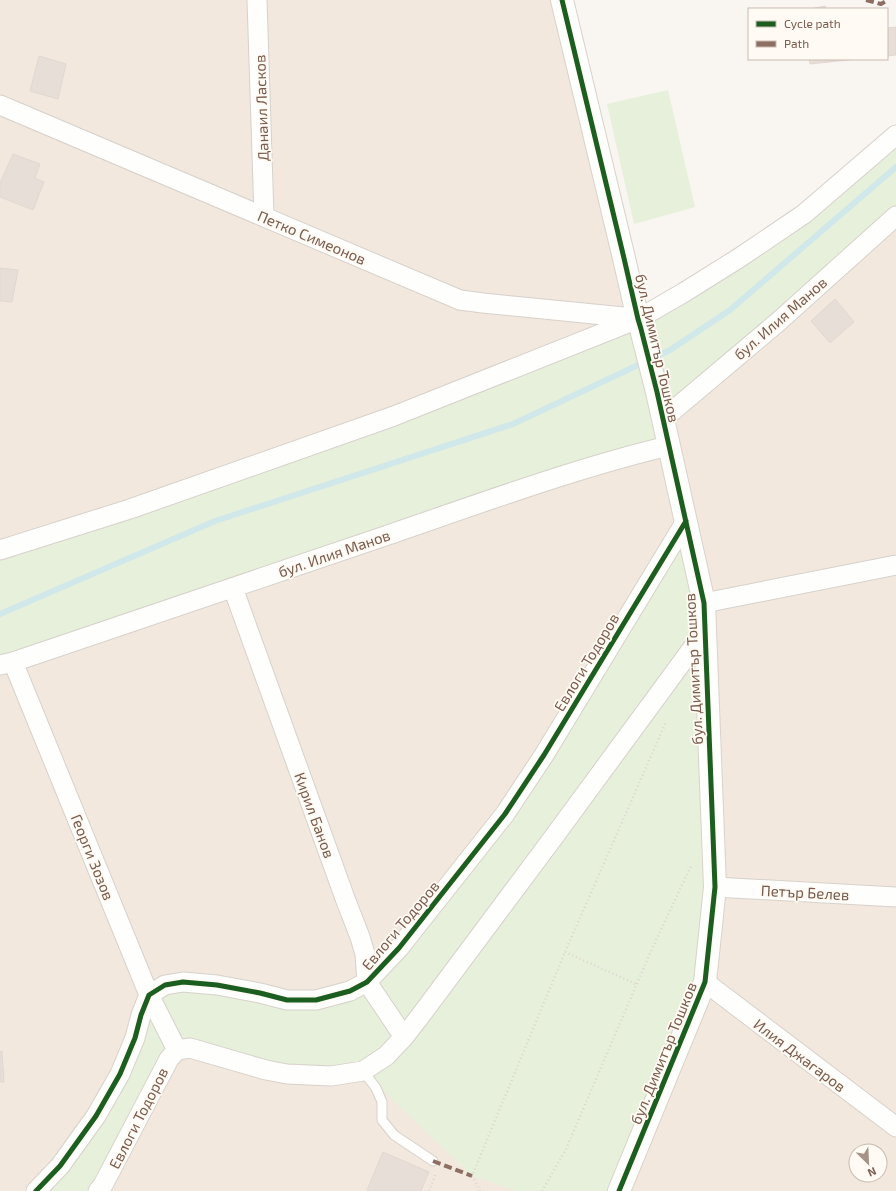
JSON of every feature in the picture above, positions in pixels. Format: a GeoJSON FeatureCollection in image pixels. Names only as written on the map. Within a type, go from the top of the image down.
{"type":"FeatureCollection","features":[{"type":"Feature","properties":{"kind":"street","name":"Данаил Ласков"},"geometry":{"type":"LineString","coordinates":[[258,0],[264,216]]}},
{"type":"Feature","properties":{"kind":"street","name":"бул. Димитър Тошков"},"geometry":{"type":"LineString","coordinates":[[562,0],[622,246],[639,324],[657,392],[704,602],[715,887],[705,982],[619,1191]]}},
{"type":"Feature","properties":{"kind":"street","name":"Петко Симеонов"},"geometry":{"type":"LineString","coordinates":[[0,105],[460,300],[639,324]]}},
{"type":"Feature","properties":{"kind":"street"},"geometry":{"type":"LineString","coordinates":[[0,550],[130,508],[394,416],[639,324],[683,293],[804,214],[896,135]]}},
{"type":"Feature","properties":{"kind":"street","name":"бул. Илия Манов"},"geometry":{"type":"LineString","coordinates":[[663,419],[778,322],[896,216]]}},
{"type":"Feature","properties":{"kind":"street","name":"бул. Илия Манов"},"geometry":{"type":"LineString","coordinates":[[7,664],[557,477],[626,456],[668,446]]}},
{"type":"Feature","properties":{"kind":"street","name":"Евлоги Тодоров"},"geometry":{"type":"LineString","coordinates":[[150,996],[165,985],[183,982],[217,985],[287,1000],[316,1000],[350,991],[367,982],[399,948],[505,814],[544,754],[686,521]]}},
{"type":"Feature","properties":{"kind":"street"},"geometry":{"type":"LineString","coordinates":[[704,602],[893,562]]}},
{"type":"Feature","properties":{"kind":"street","name":"Кирил Банов"},"geometry":{"type":"LineString","coordinates":[[233,588],[343,894],[360,936],[365,954],[367,982],[404,1037]]}},
{"type":"Feature","properties":{"kind":"street"},"geometry":{"type":"LineString","coordinates":[[177,1050],[190,1048],[266,1070],[287,1074],[331,1076],[363,1071],[386,1056],[404,1037],[554,838],[705,631]]}},
{"type":"Feature","properties":{"kind":"street","name":"Георги Зозов"},"geometry":{"type":"LineString","coordinates":[[7,664],[150,996],[177,1050]]}},
{"type":"Feature","properties":{"kind":"street","name":"Петър Белев"},"geometry":{"type":"LineString","coordinates":[[715,887],[896,897]]}},
{"type":"Feature","properties":{"kind":"street","name":"Илия Джагаров"},"geometry":{"type":"LineString","coordinates":[[705,982],[896,1127]]}},
{"type":"Feature","properties":{"kind":"street"},"geometry":{"type":"LineString","coordinates":[[36,1191],[60,1166],[96,1116],[120,1074],[135,1038],[141,1015],[150,996]]}},
{"type":"Feature","properties":{"kind":"street","name":"Евлоги Тодоров"},"geometry":{"type":"LineString","coordinates":[[98,1191],[103,1185],[169,1059],[177,1050]]}},
{"type":"Feature","properties":{"kind":"lane"},"geometry":{"type":"LineString","coordinates":[[363,1071],[376,1088],[382,1102],[382,1120],[394,1135],[433,1161]]}},
{"type":"Feature","properties":{"kind":"path"},"geometry":{"type":"LineString","coordinates":[[480,1191],[472,1176],[566,952],[667,719]]}},
{"type":"Feature","properties":{"kind":"path"},"geometry":{"type":"LineString","coordinates":[[542,1191],[566,1149],[650,951],[692,866]]}},
{"type":"Feature","properties":{"kind":"path"},"geometry":{"type":"LineString","coordinates":[[566,952],[636,984]]}},
{"type":"Feature","properties":{"kind":"shaded area"},"geometry":{"type":"Polygon","coordinates":[[[0,0],[562,0],[638,318],[683,293],[896,135],[896,1191],[0,1191],[0,0]]]}},
{"type":"Feature","properties":{"kind":"green space"},"geometry":{"type":"Polygon","coordinates":[[[668,90],[695,207],[634,224],[607,104],[668,90]]]}},
{"type":"Feature","properties":{"kind":"green space"},"geometry":{"type":"Polygon","coordinates":[[[896,135],[896,216],[663,419],[668,446],[0,665],[0,550],[394,416],[683,293],[896,135]]]}},
{"type":"Feature","properties":{"kind":"green space"},"geometry":{"type":"Polygon","coordinates":[[[686,521],[704,603],[705,982],[619,1191],[517,1191],[472,1176],[363,1071],[331,1076],[177,1050],[98,1191],[36,1191],[60,1166],[165,985],[260,993],[350,991],[454,880],[686,521]]]}},
{"type":"Feature","properties":{"kind":"building"},"geometry":{"type":"Polygon","coordinates":[[[825,6],[826,8],[815,8],[825,6]]]}},
{"type":"Feature","properties":{"kind":"building"},"geometry":{"type":"Polygon","coordinates":[[[896,27],[896,55],[888,56],[888,28],[896,27]]]}},
{"type":"Feature","properties":{"kind":"building"},"geometry":{"type":"Polygon","coordinates":[[[39,56],[66,64],[58,99],[30,91],[39,56]]]}},
{"type":"Feature","properties":{"kind":"building"},"geometry":{"type":"Polygon","coordinates":[[[809,60],[848,60],[810,64],[809,60]]]}},
{"type":"Feature","properties":{"kind":"building"},"geometry":{"type":"Polygon","coordinates":[[[13,154],[40,164],[35,178],[44,182],[33,210],[0,197],[0,183],[13,154]]]}},
{"type":"Feature","properties":{"kind":"building"},"geometry":{"type":"Polygon","coordinates":[[[0,268],[18,270],[12,302],[0,301],[0,268]]]}},
{"type":"Feature","properties":{"kind":"building"},"geometry":{"type":"Polygon","coordinates":[[[835,299],[854,322],[830,343],[811,321],[835,299]]]}},
{"type":"Feature","properties":{"kind":"building"},"geometry":{"type":"Polygon","coordinates":[[[2,1051],[4,1082],[0,1082],[0,1052],[2,1051]]]}},
{"type":"Feature","properties":{"kind":"building"},"geometry":{"type":"Polygon","coordinates":[[[383,1152],[429,1172],[421,1191],[367,1190],[383,1152]]]}},
{"type":"Feature","properties":{"kind":"waterway"},"geometry":{"type":"LineString","coordinates":[[0,614],[215,521],[513,424],[670,350],[730,310],[896,167]]}},
{"type":"Feature","properties":{"kind":"marked path"},"geometry":{"type":"LineString","coordinates":[[866,0],[881,4],[888,0]]}},
{"type":"Feature","properties":{"kind":"marked path"},"geometry":{"type":"LineString","coordinates":[[433,1161],[472,1176]]}},
{"type":"Feature","properties":{"kind":"cycle path"},"geometry":{"type":"LineString","coordinates":[[562,0],[638,319],[657,392],[704,603],[715,887],[705,982],[619,1191]]}},
{"type":"Feature","properties":{"kind":"cycle path"},"geometry":{"type":"LineString","coordinates":[[36,1191],[60,1166],[96,1116],[120,1074],[135,1038],[141,1015],[149,995],[165,985],[183,982],[217,985],[287,1000],[316,1000],[350,991],[367,982],[399,948],[505,814],[544,755],[686,521]]}}]}
